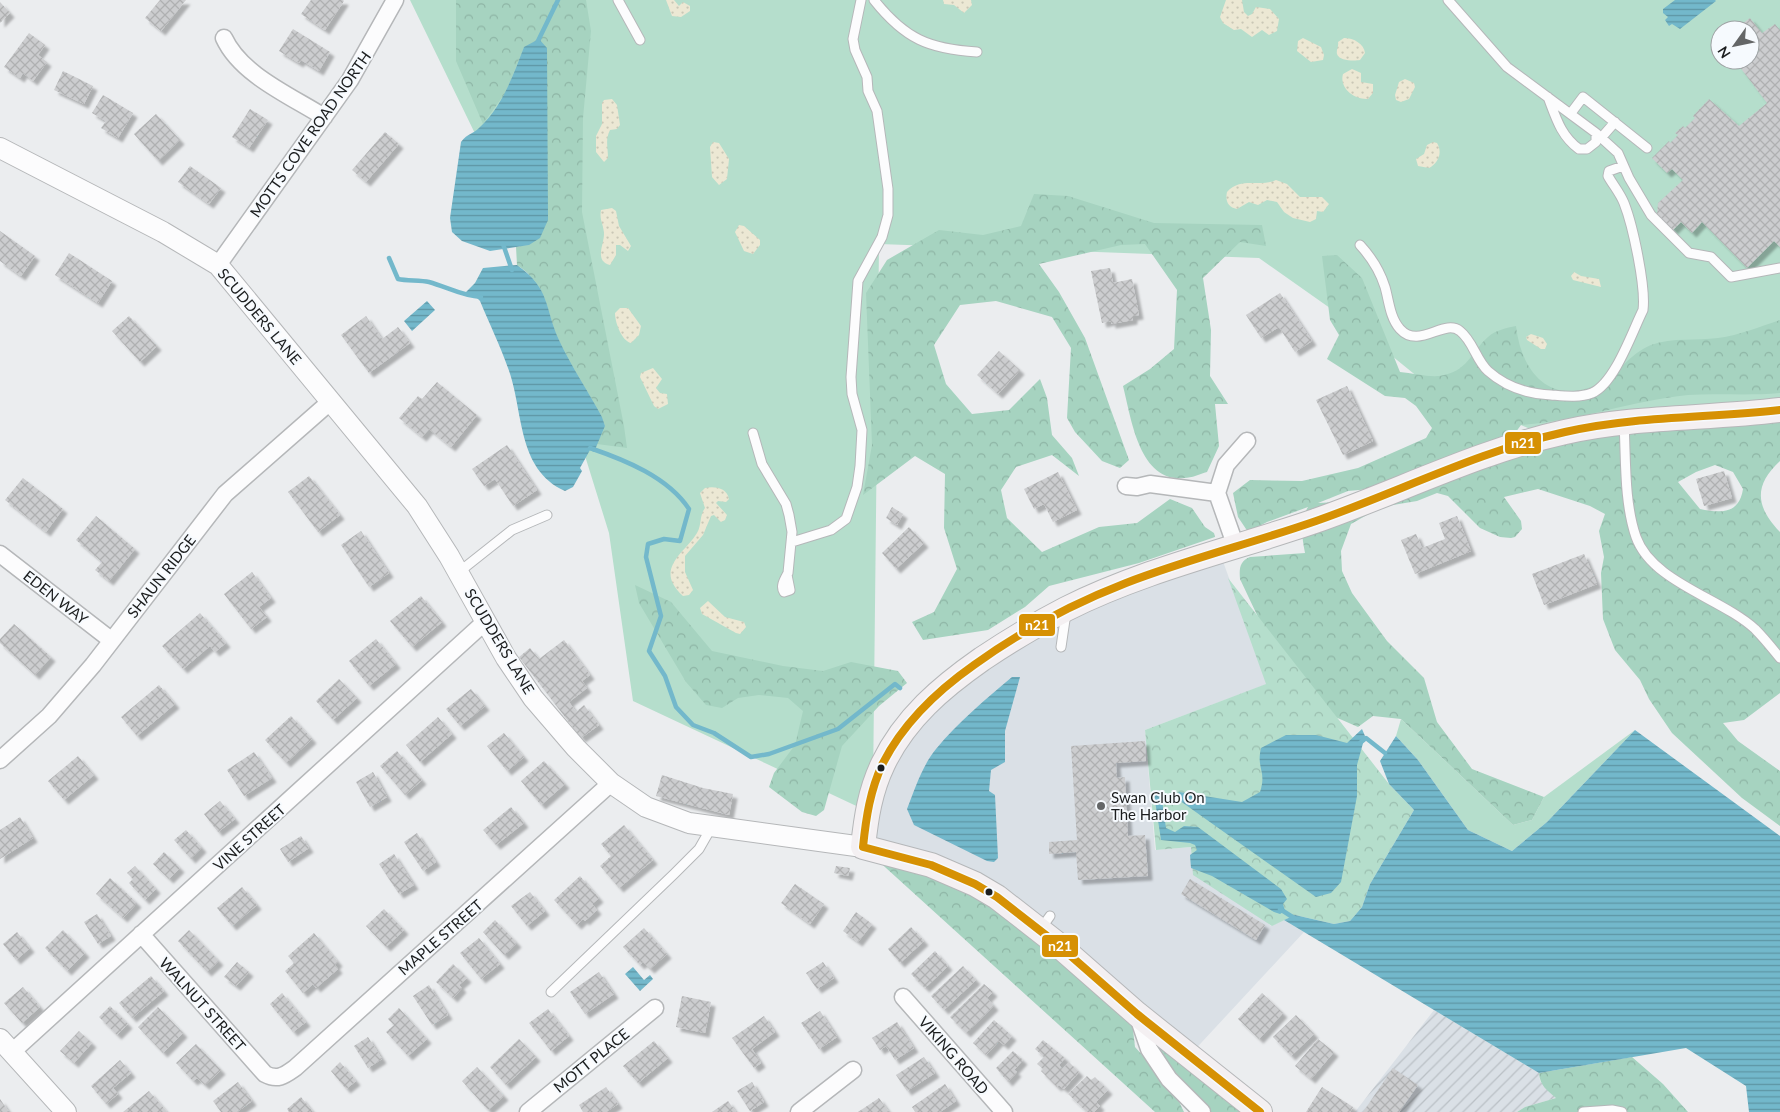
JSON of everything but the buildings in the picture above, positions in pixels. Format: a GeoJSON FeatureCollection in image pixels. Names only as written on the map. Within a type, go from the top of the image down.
{"type":"FeatureCollection","features":[{"type":"Feature","properties":{"kind":"main road"},"geometry":{"type":"LineString","coordinates":[[863,847],[867,811],[873,786],[884,761],[910,721],[952,680],[1017,636],[1067,608],[1142,578],[1317,520],[1534,440],[1589,427],[1780,410]]}},
{"type":"Feature","properties":{"kind":"main road","name":"SCUDDERS LANE"},"geometry":{"type":"LineString","coordinates":[[863,847],[932,865],[975,884],[1045,923],[1137,1014],[1260,1112]]}},
{"type":"Feature","properties":{"kind":"street","name":"MOTTS COVE ROAD NORTH"},"geometry":{"type":"LineString","coordinates":[[218,265],[324,118],[368,51],[395,0]]}},
{"type":"Feature","properties":{"kind":"street"},"geometry":{"type":"LineString","coordinates":[[224,38],[237,58],[250,71],[324,118]]}},
{"type":"Feature","properties":{"kind":"street","name":"SCUDDERS LANE"},"geometry":{"type":"LineString","coordinates":[[0,148],[163,232],[218,265],[417,506],[458,572],[506,658],[533,698],[576,748],[611,783],[646,807],[689,823],[711,828],[863,847]]}},
{"type":"Feature","properties":{"kind":"street","name":"SHAUN RIDGE"},"geometry":{"type":"LineString","coordinates":[[0,760],[49,716],[225,494],[330,401]]}},
{"type":"Feature","properties":{"kind":"street"},"geometry":{"type":"LineString","coordinates":[[1236,547],[1216,493],[1226,465],[1247,441]]}},
{"type":"Feature","properties":{"kind":"street"},"geometry":{"type":"LineString","coordinates":[[1126,486],[1137,487],[1150,484],[1216,493]]}},
{"type":"Feature","properties":{"kind":"street","name":"EDEN WAY"},"geometry":{"type":"LineString","coordinates":[[0,554],[111,640]]}},
{"type":"Feature","properties":{"kind":"street","name":"VINE STREET"},"geometry":{"type":"LineString","coordinates":[[6,1045],[141,934],[486,621]]}},
{"type":"Feature","properties":{"kind":"street","name":"MAPLE STREET"},"geometry":{"type":"LineString","coordinates":[[265,1074],[281,1078],[295,1068],[611,783]]}},
{"type":"Feature","properties":{"kind":"street","name":"WALNUT STREET"},"geometry":{"type":"LineString","coordinates":[[141,934],[265,1074]]}},
{"type":"Feature","properties":{"kind":"street","name":"VIKING ROAD"},"geometry":{"type":"LineString","coordinates":[[904,997],[1004,1112]]}},
{"type":"Feature","properties":{"kind":"street","name":"MOTT PLACE"},"geometry":{"type":"LineString","coordinates":[[528,1112],[655,1008]]}},
{"type":"Feature","properties":{"kind":"street"},"geometry":{"type":"LineString","coordinates":[[1137,1014],[1149,1049],[1169,1080],[1202,1112]]}},
{"type":"Feature","properties":{"kind":"street"},"geometry":{"type":"LineString","coordinates":[[6,1045],[66,1112]]}},
{"type":"Feature","properties":{"kind":"street"},"geometry":{"type":"LineString","coordinates":[[798,1112],[853,1070]]}},
{"type":"Feature","properties":{"kind":"lane"},"geometry":{"type":"LineString","coordinates":[[618,0],[640,40]]}},
{"type":"Feature","properties":{"kind":"lane"},"geometry":{"type":"LineString","coordinates":[[792,542],[831,530],[846,519],[857,487],[860,466],[862,430],[852,394],[851,377],[858,281],[882,237],[888,215],[888,189],[877,111],[868,91],[866,77],[855,50],[854,31],[861,0]]}},
{"type":"Feature","properties":{"kind":"lane"},"geometry":{"type":"LineString","coordinates":[[874,0],[901,27],[920,41],[938,48],[977,52]]}},
{"type":"Feature","properties":{"kind":"lane"},"geometry":{"type":"LineString","coordinates":[[1448,0],[1507,67],[1571,114],[1618,154],[1640,200],[1651,215],[1689,253],[1711,257],[1731,276],[1780,268]]}},
{"type":"Feature","properties":{"kind":"lane"},"geometry":{"type":"LineString","coordinates":[[1548,97],[1562,132],[1570,143],[1579,149],[1587,149],[1615,122]]}},
{"type":"Feature","properties":{"kind":"lane"},"geometry":{"type":"LineString","coordinates":[[1571,114],[1583,97],[1647,148]]}},
{"type":"Feature","properties":{"kind":"lane"},"geometry":{"type":"LineString","coordinates":[[1360,245],[1380,274],[1397,326],[1407,336],[1419,337],[1456,328],[1466,337],[1488,371],[1512,387],[1529,393],[1546,395],[1578,396],[1591,393],[1599,389],[1612,374],[1643,310],[1644,302],[1638,261],[1624,204],[1608,176],[1609,171],[1623,166]]}},
{"type":"Feature","properties":{"kind":"lane"},"geometry":{"type":"LineString","coordinates":[[1624,423],[1627,484],[1632,519],[1636,538],[1646,554],[1663,572],[1712,600],[1754,628],[1780,658]]}},
{"type":"Feature","properties":{"kind":"lane"},"geometry":{"type":"LineString","coordinates":[[753,433],[762,464],[786,504],[792,532],[787,575]]}},
{"type":"Feature","properties":{"kind":"lane"},"geometry":{"type":"LineString","coordinates":[[458,572],[512,530],[547,515]]}},
{"type":"Feature","properties":{"kind":"lane"},"geometry":{"type":"LineString","coordinates":[[1061,647],[1067,608]]}},
{"type":"Feature","properties":{"kind":"lane"},"geometry":{"type":"LineString","coordinates":[[551,992],[674,874],[698,848],[711,828]]}},
{"type":"Feature","properties":{"kind":"lane"},"geometry":{"type":"LineString","coordinates":[[1583,1112],[1612,1110],[1622,1112]]}},
{"type":"Feature","properties":{"kind":"shaded area","name":"Swan Club On The Harbor"},"geometry":{"type":"Polygon","coordinates":[[[1220,553],[1267,684],[1145,730],[1155,850],[1191,847],[1271,926],[1284,920],[1304,932],[1189,1056],[863,847],[910,721],[1017,636],[1220,553]]]}},
{"type":"Feature","properties":{"kind":"shaded area"},"geometry":{"type":"Polygon","coordinates":[[[1434,1010],[1539,1073],[1540,1081],[1556,1098],[1525,1107],[1517,1112],[1355,1112],[1434,1010]]]}},
{"type":"Feature","properties":{"kind":"green space"},"geometry":{"type":"Polygon","coordinates":[[[410,0],[1780,0],[1780,401],[1530,429],[1424,382],[1354,325],[1259,258],[879,244],[873,787],[867,811],[633,701],[609,533],[502,189],[410,0]]]}},
{"type":"Feature","properties":{"kind":"green space"},"geometry":{"type":"Polygon","coordinates":[[[456,0],[586,0],[591,31],[583,118],[582,212],[627,448],[597,444],[605,426],[602,417],[559,340],[541,290],[536,282],[517,265],[516,247],[529,245],[524,47],[506,92],[483,124],[456,61],[456,0]]]}},
{"type":"Feature","properties":{"kind":"green space"},"geometry":{"type":"Polygon","coordinates":[[[1034,194],[1068,196],[1154,223],[1262,225],[1266,246],[1240,242],[1203,278],[1211,330],[1210,376],[1228,404],[1215,404],[1219,446],[1207,472],[1193,477],[1169,477],[1157,470],[1147,459],[1134,430],[1123,386],[1150,369],[1174,349],[1177,290],[1145,244],[1121,245],[1039,264],[1059,292],[1085,338],[1129,460],[1120,468],[1102,461],[1075,432],[1067,418],[1071,348],[1052,317],[996,301],[960,305],[934,345],[946,384],[972,414],[1009,410],[1040,379],[1047,398],[1052,435],[1072,458],[1079,476],[1052,455],[1016,467],[1001,490],[1007,518],[1042,552],[1099,527],[1137,523],[1170,499],[1192,508],[1205,527],[1214,533],[1215,537],[1139,563],[1049,586],[1025,607],[988,630],[923,640],[912,622],[934,612],[957,569],[944,528],[945,474],[915,456],[863,495],[872,445],[866,293],[887,260],[939,230],[983,235],[1021,226],[1034,194]]]}},
{"type":"Feature","properties":{"kind":"green space"},"geometry":{"type":"Polygon","coordinates":[[[1337,255],[1362,278],[1400,372],[1420,375],[1439,376],[1449,374],[1463,366],[1491,335],[1516,326],[1524,357],[1531,370],[1540,380],[1551,387],[1564,391],[1579,390],[1604,381],[1636,353],[1651,345],[1668,341],[1726,337],[1780,320],[1780,393],[1699,394],[1667,398],[1542,423],[1521,425],[1510,440],[1780,419],[1780,461],[1765,479],[1761,496],[1766,514],[1780,532],[1780,693],[1744,720],[1723,723],[1738,741],[1780,771],[1780,826],[1742,798],[1672,733],[1649,699],[1640,680],[1615,650],[1603,619],[1601,573],[1604,557],[1599,531],[1605,514],[1590,506],[1538,489],[1504,497],[1521,521],[1522,529],[1515,537],[1511,538],[1500,537],[1480,528],[1448,496],[1437,493],[1417,501],[1381,507],[1351,524],[1341,551],[1342,571],[1352,593],[1387,641],[1424,678],[1437,722],[1472,769],[1544,797],[1532,820],[1513,825],[1401,719],[1373,716],[1358,727],[1333,716],[1275,653],[1240,579],[1240,568],[1242,563],[1250,557],[1305,553],[1302,523],[1308,507],[1267,522],[1248,532],[1238,517],[1233,493],[1250,480],[1302,481],[1358,468],[1426,438],[1432,428],[1416,406],[1405,398],[1385,396],[1327,359],[1339,335],[1330,320],[1322,256],[1337,255]],[[1715,465],[1696,472],[1678,482],[1700,509],[1728,510],[1737,504],[1743,489],[1733,472],[1715,465]],[[1370,489],[1348,491],[1318,503],[1338,502],[1370,489]]]}},
{"type":"Feature","properties":{"kind":"green space"},"geometry":{"type":"Polygon","coordinates":[[[1228,578],[1389,784],[1414,810],[1370,884],[1362,907],[1350,921],[1334,924],[1295,915],[1272,926],[1193,875],[1191,847],[1156,850],[1145,730],[1266,684],[1228,578]]]}},
{"type":"Feature","properties":{"kind":"green space"},"geometry":{"type":"Polygon","coordinates":[[[635,585],[671,602],[712,651],[783,666],[823,671],[851,662],[898,671],[907,683],[879,706],[842,746],[824,810],[816,816],[802,812],[769,787],[774,773],[795,745],[803,711],[788,698],[759,695],[738,698],[722,708],[706,705],[686,682],[639,603],[635,585]]]}},
{"type":"Feature","properties":{"kind":"green space"},"geometry":{"type":"Polygon","coordinates":[[[1401,719],[1513,825],[1532,820],[1544,797],[1635,730],[1547,822],[1512,851],[1468,830],[1418,760],[1396,736],[1401,719]]]}},
{"type":"Feature","properties":{"kind":"green space"},"geometry":{"type":"Polygon","coordinates":[[[875,858],[975,884],[1260,1112],[1210,1112],[1161,1056],[1131,1012],[1135,1047],[1173,1089],[1184,1112],[1155,1112],[875,858]]]}},
{"type":"Feature","properties":{"kind":"green space"},"geometry":{"type":"Polygon","coordinates":[[[1632,1057],[1663,1084],[1688,1112],[1517,1112],[1525,1107],[1556,1098],[1542,1085],[1539,1073],[1632,1057]]]}},
{"type":"Feature","properties":{"kind":"sand"},"geometry":{"type":"Polygon","coordinates":[[[666,0],[674,0],[679,6],[683,2],[690,6],[690,11],[681,17],[672,16],[666,0]]]}},
{"type":"Feature","properties":{"kind":"sand"},"geometry":{"type":"Polygon","coordinates":[[[943,0],[971,0],[972,5],[964,13],[954,5],[944,4],[943,0]]]}},
{"type":"Feature","properties":{"kind":"sand"},"geometry":{"type":"Polygon","coordinates":[[[1226,0],[1242,0],[1244,12],[1248,16],[1252,14],[1256,7],[1270,9],[1279,19],[1277,31],[1269,35],[1262,30],[1252,37],[1241,29],[1234,30],[1223,23],[1220,17],[1226,0]]]}},
{"type":"Feature","properties":{"kind":"sand"},"geometry":{"type":"Polygon","coordinates":[[[1303,38],[1321,47],[1324,55],[1323,60],[1311,62],[1297,51],[1298,41],[1303,38]]]}},
{"type":"Feature","properties":{"kind":"sand"},"geometry":{"type":"Polygon","coordinates":[[[1344,38],[1355,40],[1361,44],[1365,53],[1360,60],[1347,60],[1338,56],[1338,42],[1344,38]]]}},
{"type":"Feature","properties":{"kind":"sand"},"geometry":{"type":"Polygon","coordinates":[[[1352,69],[1361,73],[1361,82],[1373,84],[1373,93],[1368,99],[1353,95],[1345,88],[1342,79],[1343,74],[1352,69]]]}},
{"type":"Feature","properties":{"kind":"sand"},"geometry":{"type":"Polygon","coordinates":[[[1405,79],[1414,83],[1415,87],[1409,99],[1401,102],[1396,100],[1395,95],[1399,82],[1405,79]]]}},
{"type":"Feature","properties":{"kind":"sand"},"geometry":{"type":"Polygon","coordinates":[[[612,99],[617,105],[620,125],[617,129],[610,130],[608,134],[608,158],[604,162],[596,152],[596,136],[602,124],[602,103],[604,100],[612,99]]]}},
{"type":"Feature","properties":{"kind":"sand"},"geometry":{"type":"Polygon","coordinates":[[[713,142],[719,143],[729,159],[727,179],[719,185],[712,177],[710,147],[713,142]]]}},
{"type":"Feature","properties":{"kind":"sand"},"geometry":{"type":"Polygon","coordinates":[[[1433,142],[1437,143],[1440,150],[1437,161],[1429,168],[1418,166],[1416,159],[1424,154],[1427,145],[1433,142]]]}},
{"type":"Feature","properties":{"kind":"sand"},"geometry":{"type":"Polygon","coordinates":[[[1276,180],[1287,184],[1300,197],[1322,197],[1329,204],[1323,212],[1317,211],[1316,219],[1310,222],[1293,218],[1284,212],[1277,202],[1267,200],[1258,205],[1249,202],[1237,209],[1231,207],[1228,203],[1226,198],[1227,192],[1238,184],[1264,183],[1276,180]]]}},
{"type":"Feature","properties":{"kind":"sand"},"geometry":{"type":"Polygon","coordinates":[[[612,208],[616,211],[619,226],[631,246],[628,251],[620,245],[616,245],[616,255],[610,265],[602,260],[601,256],[604,234],[601,210],[612,208]]]}},
{"type":"Feature","properties":{"kind":"sand"},"geometry":{"type":"Polygon","coordinates":[[[739,225],[744,226],[760,240],[760,245],[753,254],[744,251],[735,232],[739,225]]]}},
{"type":"Feature","properties":{"kind":"sand"},"geometry":{"type":"Polygon","coordinates":[[[1574,272],[1581,276],[1599,279],[1601,287],[1573,280],[1571,276],[1574,272]]]}},
{"type":"Feature","properties":{"kind":"sand"},"geometry":{"type":"Polygon","coordinates":[[[620,308],[628,308],[641,326],[639,335],[631,343],[622,335],[615,317],[615,313],[620,308]]]}},
{"type":"Feature","properties":{"kind":"sand"},"geometry":{"type":"Polygon","coordinates":[[[1531,334],[1543,338],[1547,344],[1545,349],[1541,349],[1527,340],[1526,337],[1531,334]]]}},
{"type":"Feature","properties":{"kind":"sand"},"geometry":{"type":"Polygon","coordinates":[[[653,368],[662,379],[656,388],[660,393],[667,394],[668,404],[658,409],[654,406],[640,377],[641,373],[653,368]]]}},
{"type":"Feature","properties":{"kind":"sand"},"geometry":{"type":"Polygon","coordinates":[[[713,487],[726,492],[729,499],[726,502],[718,501],[716,503],[727,515],[725,520],[721,522],[714,515],[711,516],[703,535],[685,556],[685,572],[693,590],[689,595],[683,596],[674,586],[671,578],[671,569],[679,555],[699,530],[705,508],[700,493],[705,488],[713,487]]]}},
{"type":"Feature","properties":{"kind":"sand"},"geometry":{"type":"Polygon","coordinates":[[[708,601],[725,617],[744,622],[746,627],[740,634],[736,633],[702,614],[700,608],[708,601]]]}},
{"type":"Feature","properties":{"kind":"water"},"geometry":{"type":"Polygon","coordinates":[[[1675,0],[1716,1],[1680,29],[1672,24],[1669,26],[1665,20],[1668,17],[1663,13],[1663,9],[1675,0]]]}},
{"type":"Feature","properties":{"kind":"water"},"geometry":{"type":"Polygon","coordinates":[[[539,39],[547,48],[548,220],[540,238],[529,245],[490,251],[462,241],[452,232],[450,218],[461,142],[479,128],[495,110],[506,90],[524,47],[539,39]]]}},
{"type":"Feature","properties":{"kind":"water"},"geometry":{"type":"Polygon","coordinates":[[[517,265],[536,282],[541,291],[559,340],[602,417],[605,426],[594,452],[590,450],[580,468],[582,471],[573,487],[565,491],[549,481],[538,468],[530,453],[524,437],[513,384],[502,351],[480,301],[476,297],[466,296],[465,293],[475,283],[483,268],[517,265]]]}},
{"type":"Feature","properties":{"kind":"water"},"geometry":{"type":"Polygon","coordinates":[[[427,301],[435,310],[412,331],[404,321],[427,301]]]}},
{"type":"Feature","properties":{"kind":"water"},"geometry":{"type":"Polygon","coordinates":[[[1012,677],[1020,677],[1005,731],[1005,762],[991,770],[989,791],[995,795],[998,858],[994,862],[987,861],[914,825],[907,809],[923,770],[936,749],[982,702],[1012,677]]]}},
{"type":"Feature","properties":{"kind":"water"},"geometry":{"type":"Polygon","coordinates":[[[1362,729],[1365,736],[1357,765],[1357,796],[1341,882],[1331,893],[1316,897],[1176,798],[1179,792],[1242,802],[1260,792],[1262,785],[1261,748],[1286,735],[1316,735],[1347,743],[1362,729]]]}},
{"type":"Feature","properties":{"kind":"water"},"geometry":{"type":"Polygon","coordinates":[[[1635,730],[1780,836],[1780,1112],[1749,1112],[1746,1086],[1686,1048],[1539,1073],[1284,920],[1295,915],[1334,924],[1350,921],[1362,907],[1370,884],[1414,810],[1389,784],[1380,761],[1396,736],[1418,760],[1468,830],[1512,851],[1547,822],[1635,730]]]}},
{"type":"Feature","properties":{"kind":"water"},"geometry":{"type":"Polygon","coordinates":[[[1154,794],[1168,794],[1162,800],[1166,828],[1175,832],[1184,826],[1198,827],[1281,889],[1287,899],[1283,904],[1285,911],[1280,914],[1274,912],[1212,876],[1191,868],[1190,855],[1197,850],[1195,845],[1161,840],[1154,794]]]}},
{"type":"Feature","properties":{"kind":"water"},"geometry":{"type":"Polygon","coordinates":[[[633,967],[644,980],[650,975],[653,979],[640,991],[625,974],[633,967]]]}},
{"type":"Feature","properties":{"kind":"waterway"},"geometry":{"type":"LineString","coordinates":[[537,43],[558,0]]}},
{"type":"Feature","properties":{"kind":"waterway"},"geometry":{"type":"LineString","coordinates":[[503,244],[512,270]]}},
{"type":"Feature","properties":{"kind":"waterway"},"geometry":{"type":"LineString","coordinates":[[389,258],[398,279],[429,282],[461,293],[481,297]]}},
{"type":"Feature","properties":{"kind":"waterway"},"geometry":{"type":"LineString","coordinates":[[590,448],[631,464],[658,479],[670,488],[689,509],[680,541],[664,539],[648,544],[646,557],[661,616],[649,651],[665,676],[676,707],[693,725],[714,733],[751,757],[769,754],[838,729],[895,684],[900,688]]}},
{"type":"Feature","properties":{"kind":"waterway"},"geometry":{"type":"LineString","coordinates":[[1360,743],[1366,738],[1385,753]]}},
{"type":"Feature","properties":{"kind":"waterway"},"geometry":{"type":"LineString","coordinates":[[1164,797],[1181,796]]}},
{"type":"Feature","properties":{"kind":"waterway"},"geometry":{"type":"LineString","coordinates":[[1280,909],[1294,918]]}},
{"type":"Feature","properties":{"kind":"transit line","name":"n21"},"geometry":{"type":"LineString","coordinates":[[1260,1112],[1137,1014],[1056,943],[997,897],[975,884],[931,865],[863,847],[867,815],[875,783],[883,763],[901,734],[934,697],[974,665],[1010,641],[1047,619],[1086,600],[1149,574],[1316,521],[1470,461],[1533,440],[1565,432],[1618,423],[1780,410]]}},
{"type":"Feature","properties":{"kind":"place","name":"Swan Club On The Harbor"},"geometry":{"type":"Point","coordinates":[1101,806]}}]}
